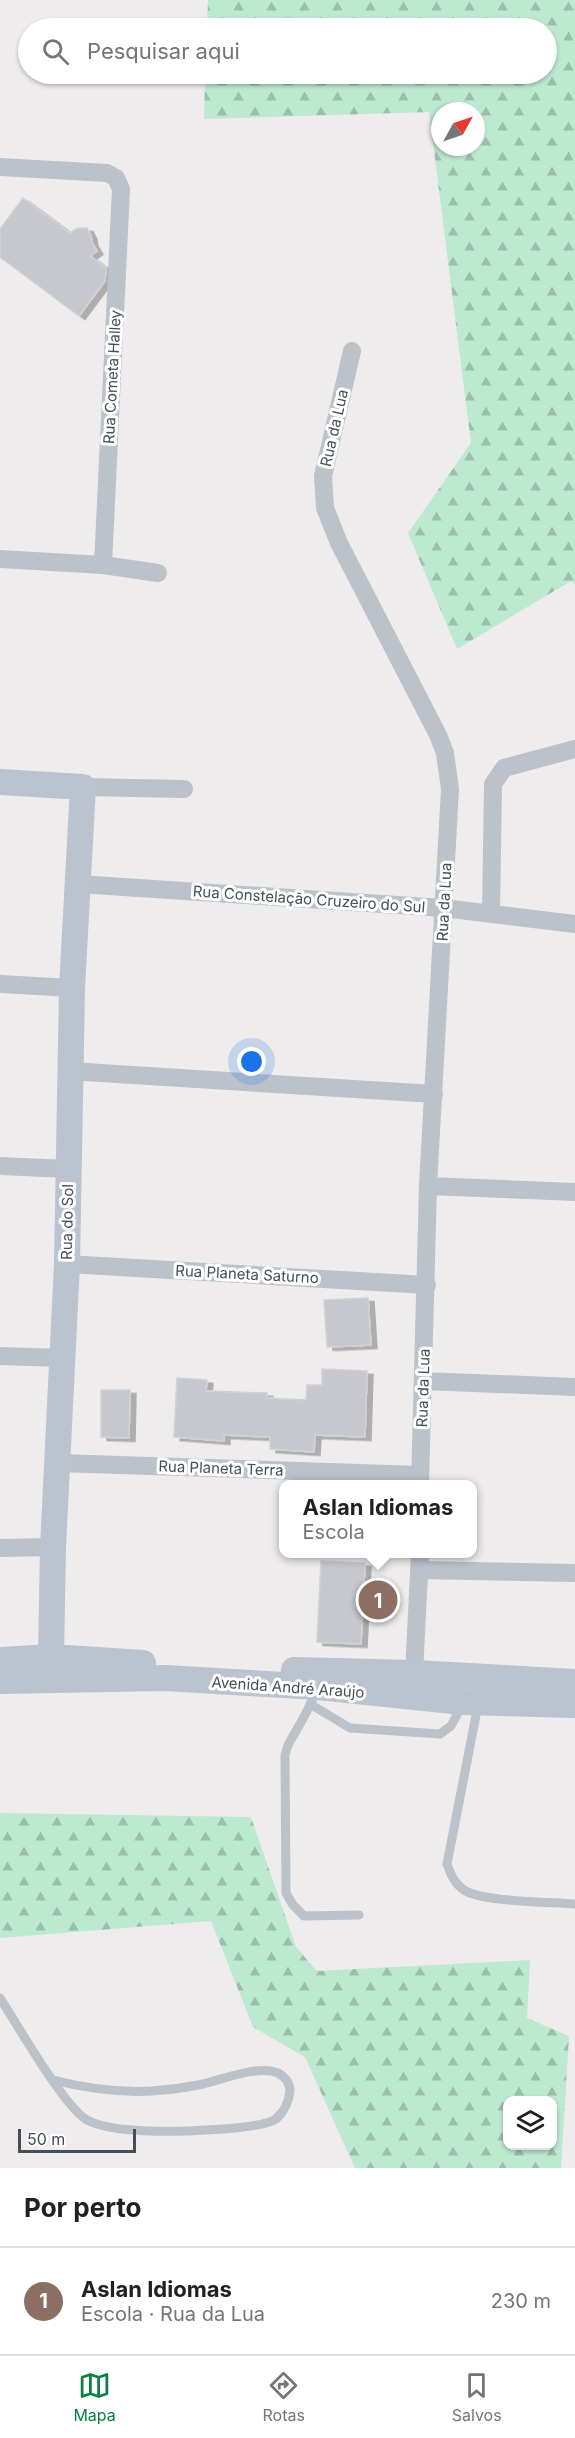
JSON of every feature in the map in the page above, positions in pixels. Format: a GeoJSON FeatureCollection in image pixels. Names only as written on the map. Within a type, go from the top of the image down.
{"type":"FeatureCollection","features":[{"type":"Feature","properties":{"kind":"main road"},"geometry":{"type":"LineString","coordinates":[[0,782],[83,787]]}},
{"type":"Feature","properties":{"kind":"main road","name":"Rua do Sol"},"geometry":{"type":"LineString","coordinates":[[51,1658],[53,1547],[59,1463],[67,1264],[72,988],[83,787]]}},
{"type":"Feature","properties":{"kind":"main road","name":"Avenida André Araújo"},"geometry":{"type":"LineString","coordinates":[[0,1660],[51,1658],[575,1682]]}},
{"type":"Feature","properties":{"kind":"main road","name":"Avenida André Araújo"},"geometry":{"type":"LineString","coordinates":[[0,1681],[165,1678],[314,1696],[575,1706]]}},
{"type":"Feature","properties":{"kind":"street","name":"Rua Cometa Halley"},"geometry":{"type":"LineString","coordinates":[[0,167],[107,173],[116,178],[121,189],[103,565]]}},
{"type":"Feature","properties":{"kind":"street","name":"Rua da Lua"},"geometry":{"type":"LineString","coordinates":[[352,351],[322,476],[325,508],[339,543],[427,713],[445,753],[450,789],[428,1186],[420,1480]]}},
{"type":"Feature","properties":{"kind":"street"},"geometry":{"type":"LineString","coordinates":[[0,559],[103,565],[158,573]]}},
{"type":"Feature","properties":{"kind":"street"},"geometry":{"type":"LineString","coordinates":[[491,914],[493,784],[497,776],[504,768],[575,749]]}},
{"type":"Feature","properties":{"kind":"street"},"geometry":{"type":"LineString","coordinates":[[83,787],[184,789]]}},
{"type":"Feature","properties":{"kind":"street","name":"Rua Constelação Cruzeiro do Sul"},"geometry":{"type":"LineString","coordinates":[[78,884],[443,908],[575,924]]}},
{"type":"Feature","properties":{"kind":"street"},"geometry":{"type":"LineString","coordinates":[[0,984],[72,988]]}},
{"type":"Feature","properties":{"kind":"street"},"geometry":{"type":"LineString","coordinates":[[69,1071],[434,1094]]}},
{"type":"Feature","properties":{"kind":"street"},"geometry":{"type":"LineString","coordinates":[[0,1166],[68,1169]]}},
{"type":"Feature","properties":{"kind":"street"},"geometry":{"type":"LineString","coordinates":[[428,1186],[575,1192]]}},
{"type":"Feature","properties":{"kind":"street","name":"Rua Planeta Saturno"},"geometry":{"type":"LineString","coordinates":[[67,1264],[427,1285]]}},
{"type":"Feature","properties":{"kind":"street"},"geometry":{"type":"LineString","coordinates":[[0,1356],[62,1358]]}},
{"type":"Feature","properties":{"kind":"street"},"geometry":{"type":"LineString","coordinates":[[423,1381],[575,1387]]}},
{"type":"Feature","properties":{"kind":"street","name":"Rua Planeta Terra"},"geometry":{"type":"LineString","coordinates":[[59,1463],[420,1480]]}},
{"type":"Feature","properties":{"kind":"street"},"geometry":{"type":"LineString","coordinates":[[0,1548],[53,1547]]}},
{"type":"Feature","properties":{"kind":"street"},"geometry":{"type":"LineString","coordinates":[[414,1673],[419,1562],[575,1573]]}},
{"type":"Feature","properties":{"kind":"lane"},"geometry":{"type":"LineString","coordinates":[[359,1915],[304,1916],[293,1905],[286,1893],[285,1755],[288,1745],[314,1696],[350,1728],[440,1734],[451,1726],[471,1702]]}},
{"type":"Feature","properties":{"kind":"lane"},"geometry":{"type":"LineString","coordinates":[[471,1702],[447,1864],[452,1879],[466,1892],[499,1899],[575,1904]]}},
{"type":"Feature","properties":{"kind":"lane"},"geometry":{"type":"LineString","coordinates":[[0,1998],[53,2080],[72,2109],[87,2120],[105,2127],[150,2132],[224,2128],[262,2123],[274,2120],[284,2110],[290,2092],[289,2084],[284,2077],[276,2072],[267,2071],[246,2073],[199,2085],[152,2091],[109,2090],[53,2080]]}},
{"type":"Feature","properties":{"kind":"green space"},"geometry":{"type":"Polygon","coordinates":[[[208,0],[575,0],[575,585],[571,581],[457,649],[408,533],[471,443],[435,156],[485,156],[485,102],[431,102],[431,128],[429,112],[204,119],[205,84],[557,84],[557,18],[207,18],[208,0]]]}},
{"type":"Feature","properties":{"kind":"green space"},"geometry":{"type":"Polygon","coordinates":[[[0,1813],[251,1817],[296,1947],[317,1971],[530,1960],[527,2018],[569,2036],[561,2168],[355,2168],[305,2057],[253,2027],[211,1921],[0,1938],[0,1813]]]}},
{"type":"Feature","properties":{"kind":"building"},"geometry":{"type":"Polygon","coordinates":[[[23,198],[70,233],[78,228],[87,228],[91,236],[97,251],[90,256],[106,268],[105,281],[79,316],[0,257],[0,229],[23,198]]]}},
{"type":"Feature","properties":{"kind":"building"},"geometry":{"type":"Polygon","coordinates":[[[368,1298],[371,1345],[327,1347],[324,1300],[368,1298]]]}},
{"type":"Feature","properties":{"kind":"building"},"geometry":{"type":"Polygon","coordinates":[[[322,1369],[367,1371],[365,1437],[315,1435],[314,1452],[270,1449],[270,1437],[224,1435],[224,1441],[174,1437],[177,1378],[207,1380],[206,1391],[267,1393],[266,1398],[306,1400],[307,1385],[322,1385],[322,1369]]]}},
{"type":"Feature","properties":{"kind":"building"},"geometry":{"type":"Polygon","coordinates":[[[101,1390],[130,1390],[129,1438],[101,1437],[101,1390]]]}},
{"type":"Feature","properties":{"kind":"building"},"geometry":{"type":"Polygon","coordinates":[[[321,1561],[365,1563],[361,1644],[317,1642],[321,1561]]]}},
{"type":"Feature","properties":{"kind":"place","name":"Aslan Idiomas"},"geometry":{"type":"Point","coordinates":[378,1600]}}]}
